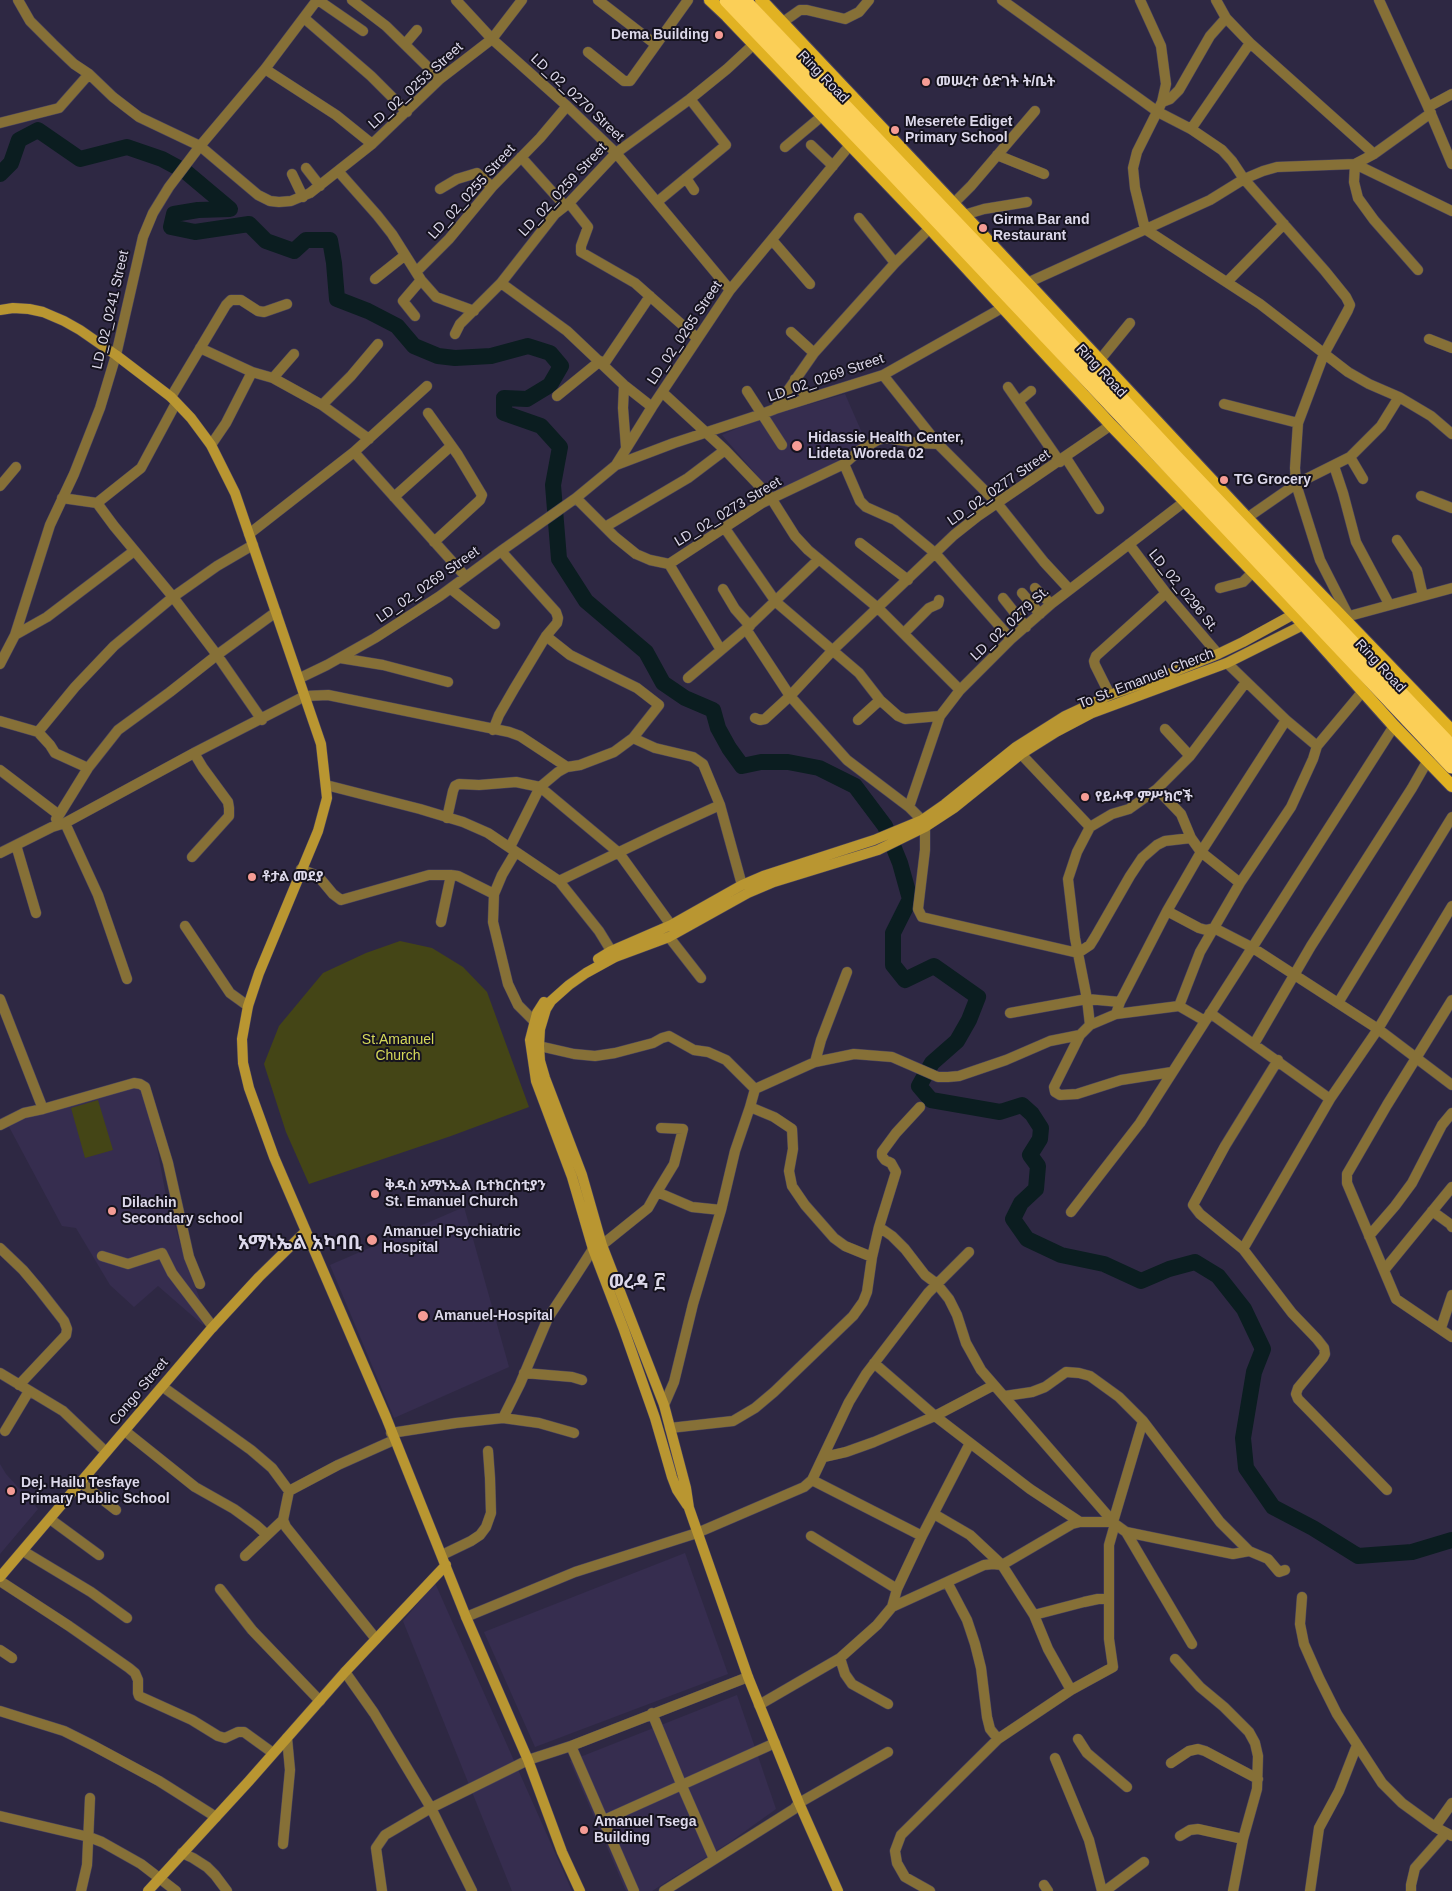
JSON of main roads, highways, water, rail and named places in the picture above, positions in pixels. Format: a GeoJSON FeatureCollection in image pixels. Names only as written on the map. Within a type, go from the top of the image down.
{"type":"FeatureCollection","features":[{"type":"Feature","properties":{"kind":"highway","name":"Ring Road"},"geometry":{"type":"LineString","coordinates":[[727,0],[890,170],[1452,766]]}},
{"type":"Feature","properties":{"kind":"highway","name":"Ring Road"},"geometry":{"type":"LineString","coordinates":[[743,0],[1452,748]]}},
{"type":"Feature","properties":{"kind":"main road"},"geometry":{"type":"LineString","coordinates":[[710,0],[930,228],[1111,425],[1294,614],[1394,726],[1452,786]]}},
{"type":"Feature","properties":{"kind":"main road"},"geometry":{"type":"LineString","coordinates":[[761,0],[1247,518],[1451,726]]}},
{"type":"Feature","properties":{"kind":"main road"},"geometry":{"type":"LineString","coordinates":[[0,310],[21,308],[43,312],[80,330],[174,400],[191,418],[211,445],[229,480],[249,534],[300,678],[321,744],[327,798],[318,831],[258,973],[248,1006],[242,1039],[243,1064],[249,1088],[274,1156],[352,1335],[466,1617],[528,1760],[562,1852],[580,1891]]}},
{"type":"Feature","properties":{"kind":"main road","name":"To St. Emanuel Cherch"},"geometry":{"type":"LineString","coordinates":[[923,824],[1016,747],[1066,716],[1110,695],[1161,678],[1218,654],[1294,614]]}},
{"type":"Feature","properties":{"kind":"main road","name":"To St. Emanuel Cherch"},"geometry":{"type":"LineString","coordinates":[[876,845],[954,808],[1021,754],[1056,732],[1092,713],[1227,663],[1303,625]]}},
{"type":"Feature","properties":{"kind":"main road"},"geometry":{"type":"LineString","coordinates":[[831,1891],[745,1678],[695,1533],[677,1490],[598,1247],[536,1081],[530,1040],[546,1009],[557,996],[613,954],[671,926],[742,885],[763,876],[876,845]]}},
{"type":"Feature","properties":{"kind":"main road"},"geometry":{"type":"LineString","coordinates":[[613,954],[669,937],[748,893],[876,845]]}},
{"type":"Feature","properties":{"kind":"main road"},"geometry":{"type":"LineString","coordinates":[[538,1023],[540,1061],[545,1078],[582,1175],[598,1247],[664,1405],[686,1488],[695,1533]]}},
{"type":"Feature","properties":{"kind":"main road","name":"Congo Street"},"geometry":{"type":"LineString","coordinates":[[0,1577],[213,1327],[306,1231]]}},
{"type":"Feature","properties":{"kind":"main road"},"geometry":{"type":"LineString","coordinates":[[677,1490],[689,1508]]}},
{"type":"Feature","properties":{"kind":"main road"},"geometry":{"type":"LineString","coordinates":[[148,1891],[376,1639],[444,1560]]}},
{"type":"Feature","properties":{"kind":"main road"},"geometry":{"type":"LineString","coordinates":[[745,1678],[759,1705],[772,1745]]}},
{"type":"Feature","properties":{"kind":"main road"},"geometry":{"type":"LineString","coordinates":[[796,1806],[838,1891]]}},
{"type":"Feature","properties":{"kind":"waterway"},"geometry":{"type":"LineString","coordinates":[[0,174],[11,163],[19,140],[38,130],[80,159],[127,147],[162,159],[186,172],[230,209],[198,210],[174,214],[171,227],[195,232],[249,224],[266,241],[294,251],[306,240],[330,240],[337,299],[368,311],[397,326],[414,346],[438,356],[455,358],[491,356],[528,346],[550,353],[561,366],[550,385],[527,399],[504,398],[504,413],[541,426],[560,447],[553,485],[559,559],[586,601],[646,652],[663,683],[685,698],[713,710],[718,728],[742,766],[761,762],[788,762],[819,768],[855,786],[885,826],[900,863],[910,899],[893,933],[893,965],[905,980],[934,966],[978,997],[969,1020],[957,1041],[932,1063],[919,1086],[931,1100],[1000,1112],[1022,1105],[1032,1114],[1041,1128],[1040,1139],[1030,1155],[1038,1166],[1036,1189],[1021,1203],[1013,1219],[1027,1239],[1061,1255],[1104,1264],[1141,1281],[1169,1269],[1195,1262],[1218,1276],[1244,1309],[1263,1349],[1254,1372],[1243,1438],[1246,1468],[1273,1507],[1313,1528],[1358,1556],[1412,1552],[1452,1540]]}},
{"type":"Feature","properties":{"kind":"place","name":"Dema Building"},"geometry":{"type":"Point","coordinates":[719,35]}},
{"type":"Feature","properties":{"kind":"place","name":"መሠረተ ዕድገት ት/ቤት"},"geometry":{"type":"Point","coordinates":[926,82]}},
{"type":"Feature","properties":{"kind":"place","name":"Meserete Ediget Primary School"},"geometry":{"type":"Point","coordinates":[895,130]}},
{"type":"Feature","properties":{"kind":"place","name":"Girma Bar and Restaurant"},"geometry":{"type":"Point","coordinates":[983,228]}},
{"type":"Feature","properties":{"kind":"place","name":"Hidassie Health Center, Lideta Woreda 02"},"geometry":{"type":"Point","coordinates":[797,446]}},
{"type":"Feature","properties":{"kind":"place","name":"TG Grocery"},"geometry":{"type":"Point","coordinates":[1224,480]}},
{"type":"Feature","properties":{"kind":"place","name":"የይሖዋ ምሥክሮች"},"geometry":{"type":"Point","coordinates":[1085,797]}},
{"type":"Feature","properties":{"kind":"place","name":"ቶታል መደያ"},"geometry":{"type":"Point","coordinates":[252,877]}},
{"type":"Feature","properties":{"kind":"place","name":"ቅዱስ አማኑኤል ቤተክርስቲያን St. Emanuel Church"},"geometry":{"type":"Point","coordinates":[375,1194]}},
{"type":"Feature","properties":{"kind":"place","name":"Dilachin Secondary school"},"geometry":{"type":"Point","coordinates":[112,1211]}},
{"type":"Feature","properties":{"kind":"place","name":"Amanuel Psychiatric Hospital"},"geometry":{"type":"Point","coordinates":[372,1240]}},
{"type":"Feature","properties":{"kind":"place","name":"Amanuel-Hospital"},"geometry":{"type":"Point","coordinates":[423,1316]}},
{"type":"Feature","properties":{"kind":"place","name":"Dej. Hailu Tesfaye Primary Public School"},"geometry":{"type":"Point","coordinates":[11,1491]}},
{"type":"Feature","properties":{"kind":"place","name":"Amanuel Tsega Building"},"geometry":{"type":"Point","coordinates":[584,1830]}},
{"type":"Feature","properties":{"kind":"district","name":"አማኑኤል አካባቢ"},"geometry":{"type":"Point","coordinates":[300,1244]}},
{"type":"Feature","properties":{"kind":"district","name":"ወረዳ ፫"},"geometry":{"type":"Point","coordinates":[637,1283]}},
{"type":"Feature","properties":{"kind":"park label","name":"St.Amanuel Church"},"geometry":{"type":"Point","coordinates":[398,1048]}}]}
